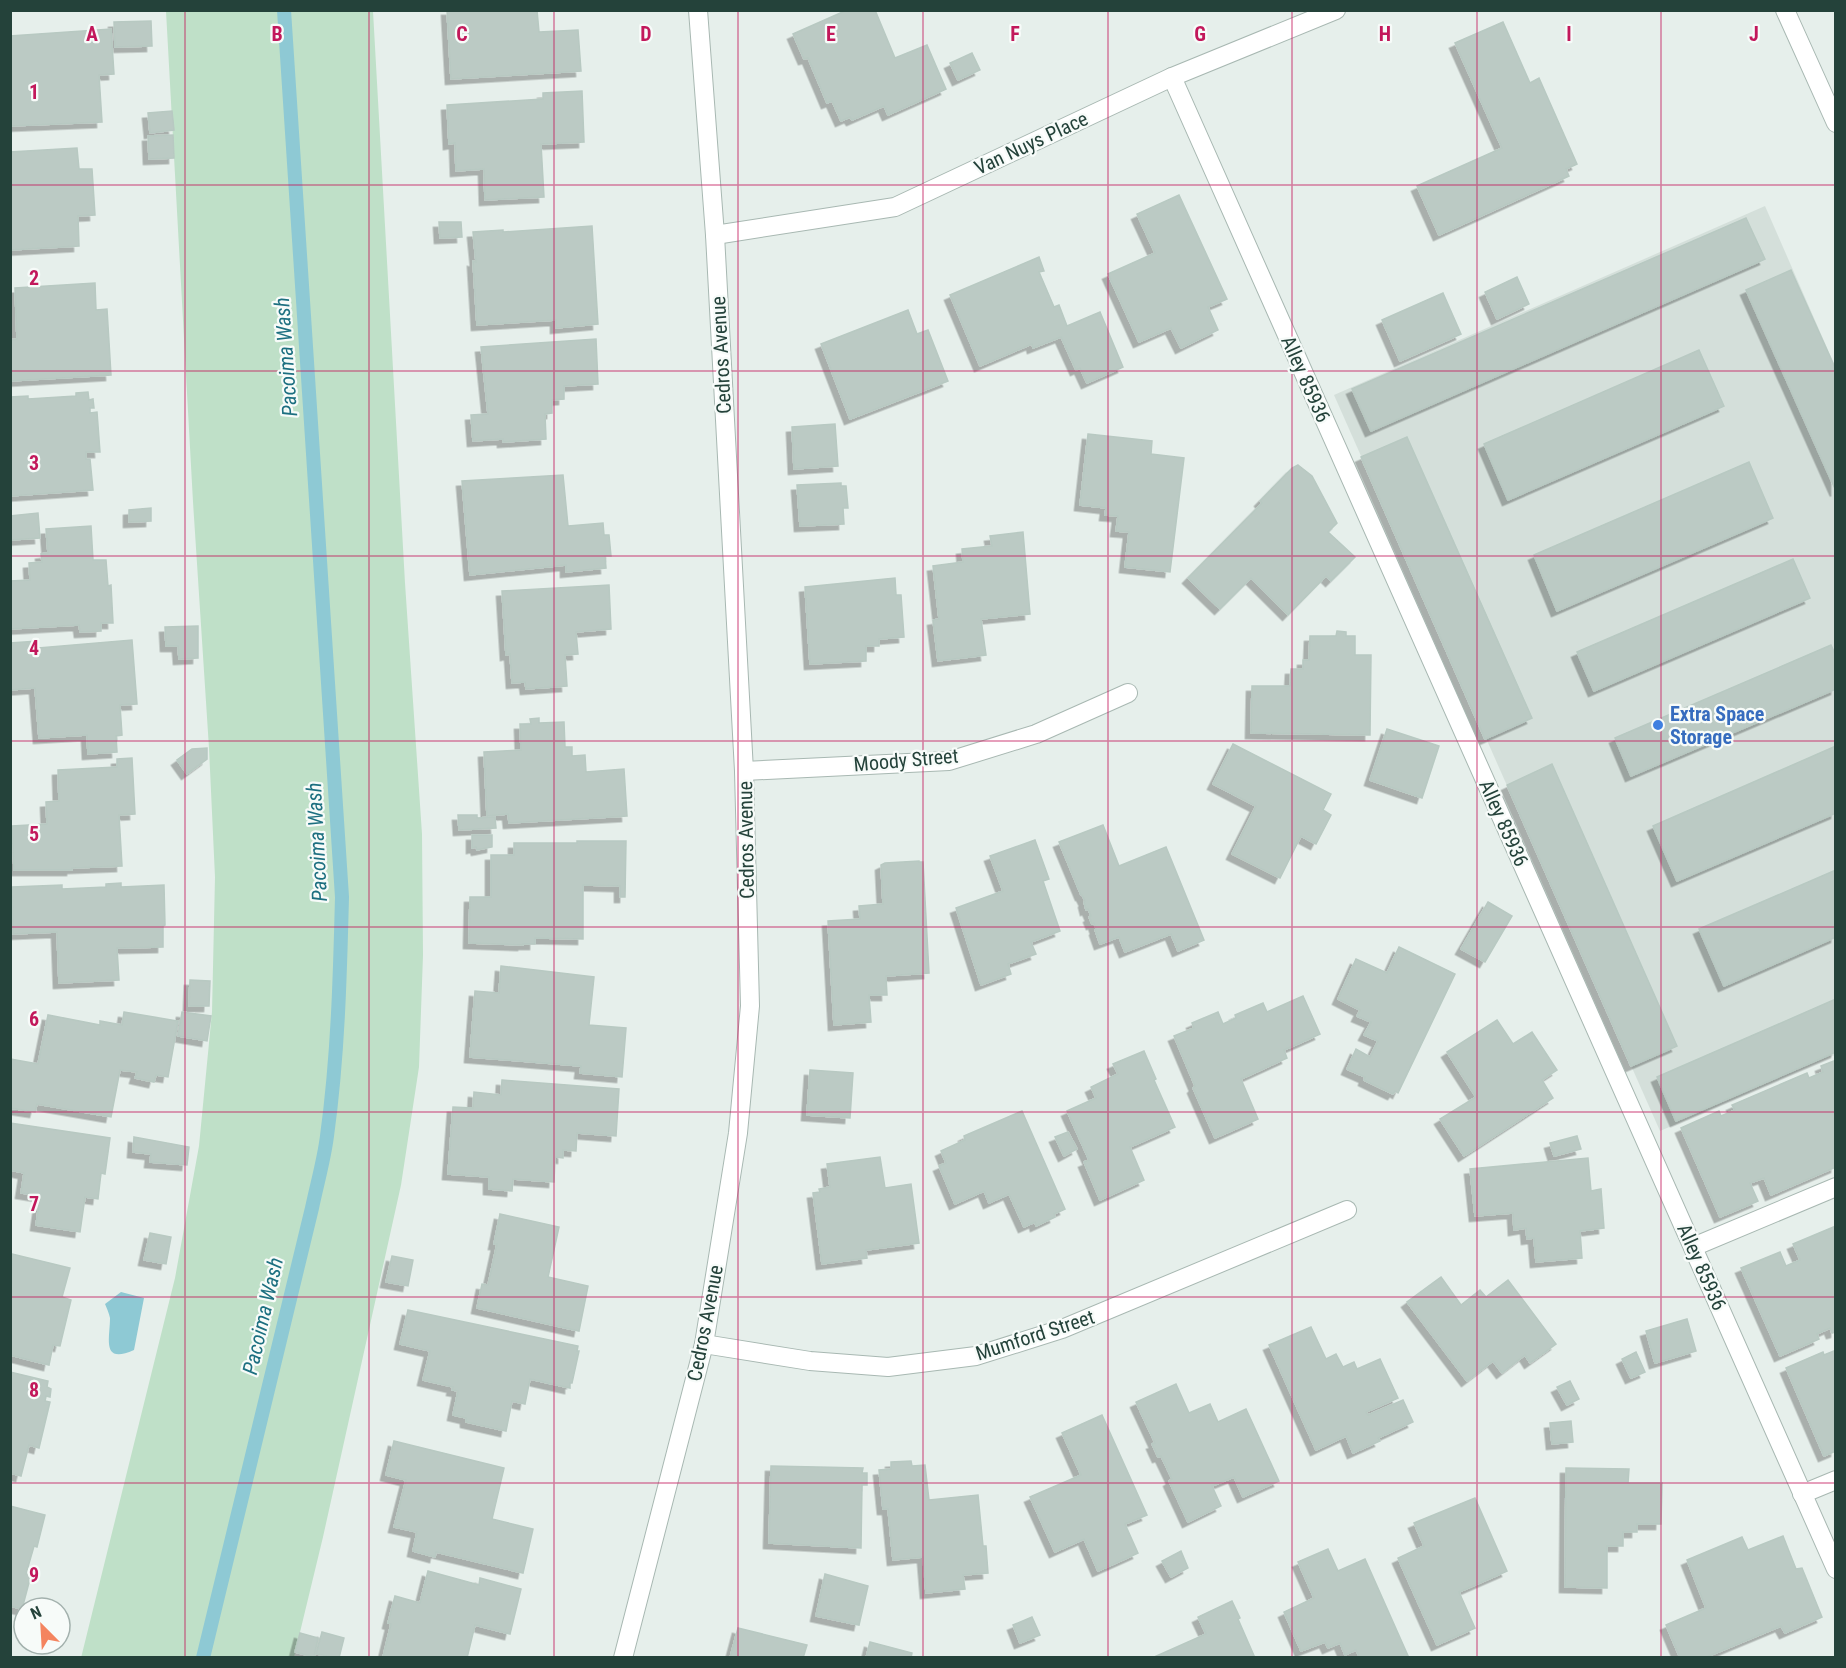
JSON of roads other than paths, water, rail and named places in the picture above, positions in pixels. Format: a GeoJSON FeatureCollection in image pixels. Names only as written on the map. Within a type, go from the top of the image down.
{"type":"FeatureCollection","features":[{"type":"Feature","properties":{"kind":"street","name":"Cedros Avenue"},"geometry":{"type":"LineString","coordinates":[[623,1658],[704,1344],[738,1133],[750,1006],[744,771],[715,235],[698,10]]}},
{"type":"Feature","properties":{"kind":"street","name":"Van Nuys Place"},"geometry":{"type":"LineString","coordinates":[[715,235],[895,207],[1172,77],[1336,10]]}},
{"type":"Feature","properties":{"kind":"street"},"geometry":{"type":"LineString","coordinates":[[1785,10],[1836,123]]}},
{"type":"Feature","properties":{"kind":"street","name":"Alley 85936"},"geometry":{"type":"LineString","coordinates":[[1172,77],[1836,1569]]}},
{"type":"Feature","properties":{"kind":"street","name":"Moody Street"},"geometry":{"type":"LineString","coordinates":[[744,771],[949,761],[1036,734],[1128,693]]}},
{"type":"Feature","properties":{"kind":"street"},"geometry":{"type":"LineString","coordinates":[[1693,1247],[1836,1187]]}},
{"type":"Feature","properties":{"kind":"street","name":"Mumford Street"},"geometry":{"type":"LineString","coordinates":[[704,1344],[810,1361],[888,1367],[976,1356],[1062,1329],[1347,1210]]}},
{"type":"Feature","properties":{"kind":"street"},"geometry":{"type":"LineString","coordinates":[[1802,1494],[1836,1479]]}},
{"type":"Feature","properties":{"kind":"water"},"geometry":{"type":"Polygon","coordinates":[[[121,1292],[144,1298],[134,1350],[116,1354],[110,1347],[110,1318],[105,1304],[121,1292]]]}},
{"type":"Feature","properties":{"kind":"waterway","name":"Pacoima Wash"},"geometry":{"type":"LineString","coordinates":[[203,1658],[326,1145],[338,1016],[342,897],[284,10]]}},
{"type":"Feature","properties":{"kind":"place","name":"Extra Space Storage"},"geometry":{"type":"Point","coordinates":[1658,725]}}]}
